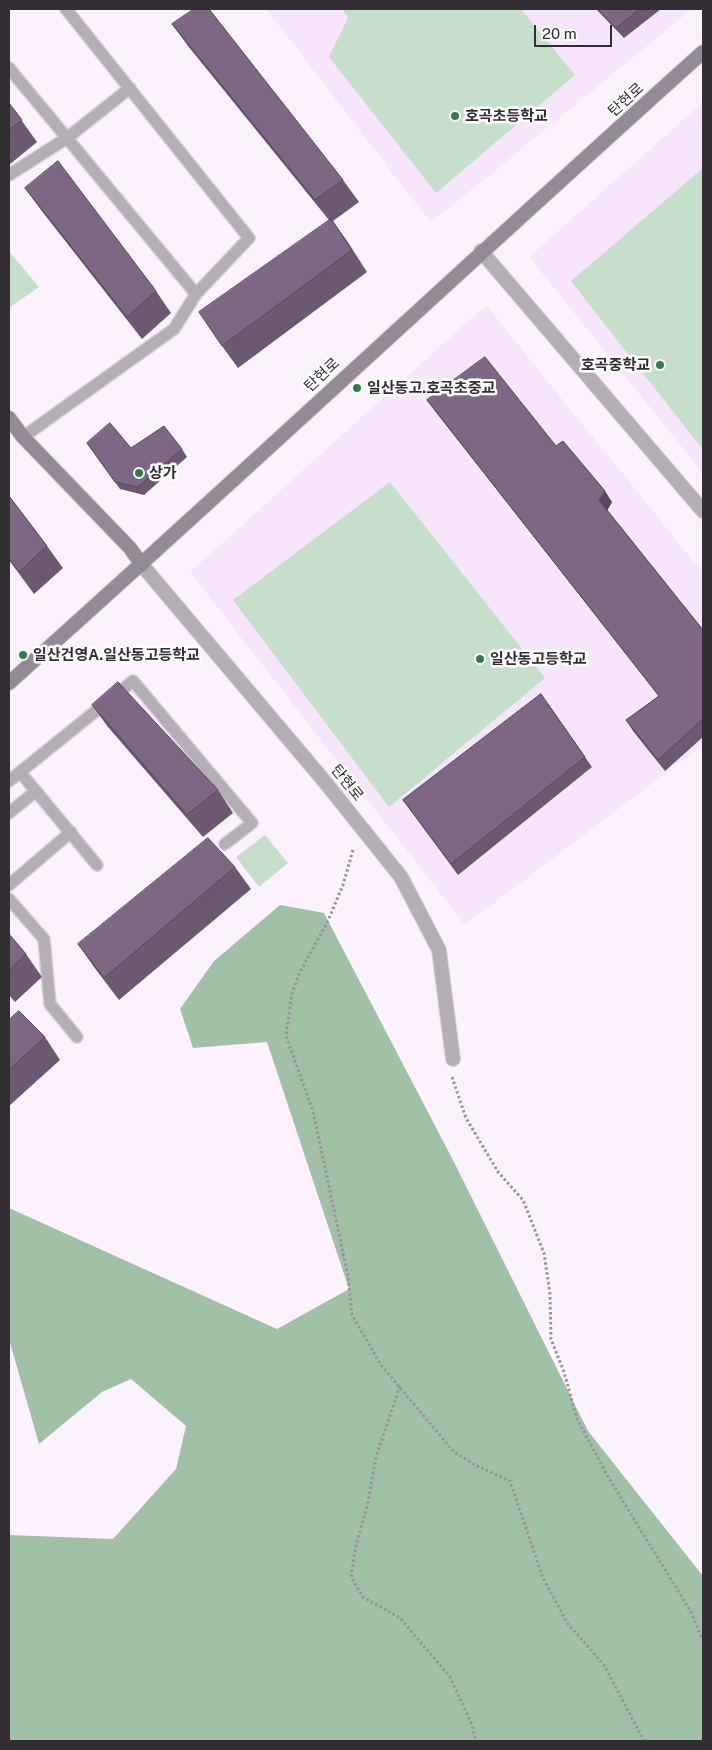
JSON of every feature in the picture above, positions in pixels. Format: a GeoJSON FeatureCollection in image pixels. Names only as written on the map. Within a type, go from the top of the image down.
{"type":"FeatureCollection","features":[{"type":"Feature","properties":{"kind":"main road","name":"탄현로"},"geometry":{"type":"LineString","coordinates":[[9,684],[142,565],[482,251],[703,52]]}},
{"type":"Feature","properties":{"kind":"main road","name":"탄현로"},"geometry":{"type":"LineString","coordinates":[[9,418],[23,437],[130,548],[142,565]]}},
{"type":"Feature","properties":{"kind":"street"},"geometry":{"type":"LineString","coordinates":[[482,251],[703,511]]}},
{"type":"Feature","properties":{"kind":"street","name":"탄현로"},"geometry":{"type":"LineString","coordinates":[[142,565],[325,782],[401,878],[439,950],[453,1059]]}},
{"type":"Feature","properties":{"kind":"lane"},"geometry":{"type":"LineString","coordinates":[[23,437],[174,328],[196,294],[249,238],[66,9]]}},
{"type":"Feature","properties":{"kind":"lane"},"geometry":{"type":"LineString","coordinates":[[9,68],[196,294]]}},
{"type":"Feature","properties":{"kind":"lane"},"geometry":{"type":"LineString","coordinates":[[9,175],[67,138],[130,88]]}},
{"type":"Feature","properties":{"kind":"lane"},"geometry":{"type":"LineString","coordinates":[[9,781],[134,680],[252,823],[224,844]]}},
{"type":"Feature","properties":{"kind":"lane"},"geometry":{"type":"LineString","coordinates":[[20,772],[98,865]]}},
{"type":"Feature","properties":{"kind":"lane"},"geometry":{"type":"LineString","coordinates":[[9,813],[36,791]]}},
{"type":"Feature","properties":{"kind":"lane"},"geometry":{"type":"LineString","coordinates":[[9,886],[71,832]]}},
{"type":"Feature","properties":{"kind":"lane"},"geometry":{"type":"LineString","coordinates":[[9,899],[44,940],[50,1004],[77,1037]]}},
{"type":"Feature","properties":{"kind":"path"},"geometry":{"type":"LineString","coordinates":[[353,850],[343,884],[327,923],[300,972],[292,993],[286,1036],[313,1111],[348,1276],[352,1315],[381,1365],[454,1452],[475,1465],[510,1480],[543,1578],[568,1624],[604,1665],[644,1741]]}},
{"type":"Feature","properties":{"kind":"path"},"geometry":{"type":"LineString","coordinates":[[453,1059],[452,1077],[466,1118],[498,1172],[523,1200],[544,1253],[550,1294],[551,1340],[564,1372],[577,1420],[607,1475],[691,1612],[703,1641]]}},
{"type":"Feature","properties":{"kind":"path"},"geometry":{"type":"LineString","coordinates":[[400,1386],[376,1457],[367,1507],[356,1545],[351,1577],[363,1597],[400,1618],[450,1677],[472,1725],[476,1741]]}},
{"type":"Feature","properties":{"kind":"shaded area","name":"호곡초등학교"},"geometry":{"type":"Polygon","coordinates":[[[266,9],[692,9],[431,223],[266,9]]]}},
{"type":"Feature","properties":{"kind":"shaded area","name":"호곡중학교"},"geometry":{"type":"Polygon","coordinates":[[[703,102],[703,473],[529,257],[703,102]]]}},
{"type":"Feature","properties":{"kind":"shaded area","name":"일산동고등학교"},"geometry":{"type":"Polygon","coordinates":[[[486,305],[703,573],[703,745],[465,925],[190,572],[486,305]]]}},
{"type":"Feature","properties":{"kind":"green space","name":"호곡초등학교"},"geometry":{"type":"Polygon","coordinates":[[[342,9],[521,9],[575,75],[436,193],[329,57],[348,18],[342,9]]]}},
{"type":"Feature","properties":{"kind":"green space"},"geometry":{"type":"Polygon","coordinates":[[[703,168],[703,450],[571,281],[703,168]]]}},
{"type":"Feature","properties":{"kind":"green space"},"geometry":{"type":"Polygon","coordinates":[[[9,251],[39,287],[9,308],[9,251]]]}},
{"type":"Feature","properties":{"kind":"green space"},"geometry":{"type":"Polygon","coordinates":[[[390,482],[545,678],[389,807],[233,600],[390,482]]]}},
{"type":"Feature","properties":{"kind":"green space"},"geometry":{"type":"Polygon","coordinates":[[[265,835],[288,863],[259,887],[236,857],[265,835]]]}},
{"type":"Feature","properties":{"kind":"green space"},"geometry":{"type":"Polygon","coordinates":[[[280,905],[324,913],[454,1162],[588,1431],[703,1576],[703,1741],[9,1741],[9,1535],[113,1539],[176,1469],[186,1426],[131,1379],[102,1392],[39,1444],[9,1339],[9,1208],[277,1329],[349,1289],[267,1042],[193,1048],[180,1009],[214,961],[280,905]]]}},
{"type":"Feature","properties":{"kind":"building"},"geometry":{"type":"Polygon","coordinates":[[[194,9],[209,9],[343,180],[315,200],[172,24],[194,9]]]}},
{"type":"Feature","properties":{"kind":"building"},"geometry":{"type":"Polygon","coordinates":[[[598,9],[640,9],[616,28],[598,9]]]}},
{"type":"Feature","properties":{"kind":"building"},"geometry":{"type":"Polygon","coordinates":[[[9,103],[22,120],[9,130],[9,103]]]}},
{"type":"Feature","properties":{"kind":"building"},"geometry":{"type":"Polygon","coordinates":[[[58,161],[156,291],[127,317],[25,188],[58,161]]]}},
{"type":"Feature","properties":{"kind":"building"},"geometry":{"type":"Polygon","coordinates":[[[331,219],[352,250],[222,346],[199,312],[331,219]]]}},
{"type":"Feature","properties":{"kind":"building"},"geometry":{"type":"Polygon","coordinates":[[[485,357],[556,446],[563,441],[605,491],[599,500],[703,630],[703,719],[658,760],[626,720],[659,696],[427,400],[485,357]]]}},
{"type":"Feature","properties":{"kind":"building","name":"상가"},"geometry":{"type":"Polygon","coordinates":[[[110,423],[131,448],[164,426],[182,449],[138,487],[115,482],[87,443],[110,423]]]}},
{"type":"Feature","properties":{"kind":"building"},"geometry":{"type":"Polygon","coordinates":[[[9,496],[47,546],[19,572],[9,559],[9,496]]]}},
{"type":"Feature","properties":{"kind":"building"},"geometry":{"type":"Polygon","coordinates":[[[118,682],[218,790],[187,815],[92,705],[118,682]]]}},
{"type":"Feature","properties":{"kind":"building"},"geometry":{"type":"Polygon","coordinates":[[[541,694],[585,757],[451,864],[403,800],[541,694]]]}},
{"type":"Feature","properties":{"kind":"building"},"geometry":{"type":"Polygon","coordinates":[[[208,838],[235,867],[104,978],[78,944],[208,838]]]}},
{"type":"Feature","properties":{"kind":"building"},"geometry":{"type":"Polygon","coordinates":[[[9,934],[26,954],[9,970],[9,934]]]}},
{"type":"Feature","properties":{"kind":"building"},"geometry":{"type":"Polygon","coordinates":[[[19,1011],[45,1037],[9,1070],[9,1020],[19,1011]]]}},
{"type":"Feature","properties":{"kind":"place","name":"호곡초등학교"},"geometry":{"type":"Point","coordinates":[455,116]}},
{"type":"Feature","properties":{"kind":"place","name":"호곡중학교"},"geometry":{"type":"Point","coordinates":[660,365]}},
{"type":"Feature","properties":{"kind":"place","name":"일산동고.호곡초중교"},"geometry":{"type":"Point","coordinates":[357,388]}},
{"type":"Feature","properties":{"kind":"place","name":"상가"},"geometry":{"type":"Point","coordinates":[139,473]}},
{"type":"Feature","properties":{"kind":"place","name":"일산건영A.일산동고등학교"},"geometry":{"type":"Point","coordinates":[23,655]}},
{"type":"Feature","properties":{"kind":"place","name":"일산동고등학교"},"geometry":{"type":"Point","coordinates":[480,659]}}]}
